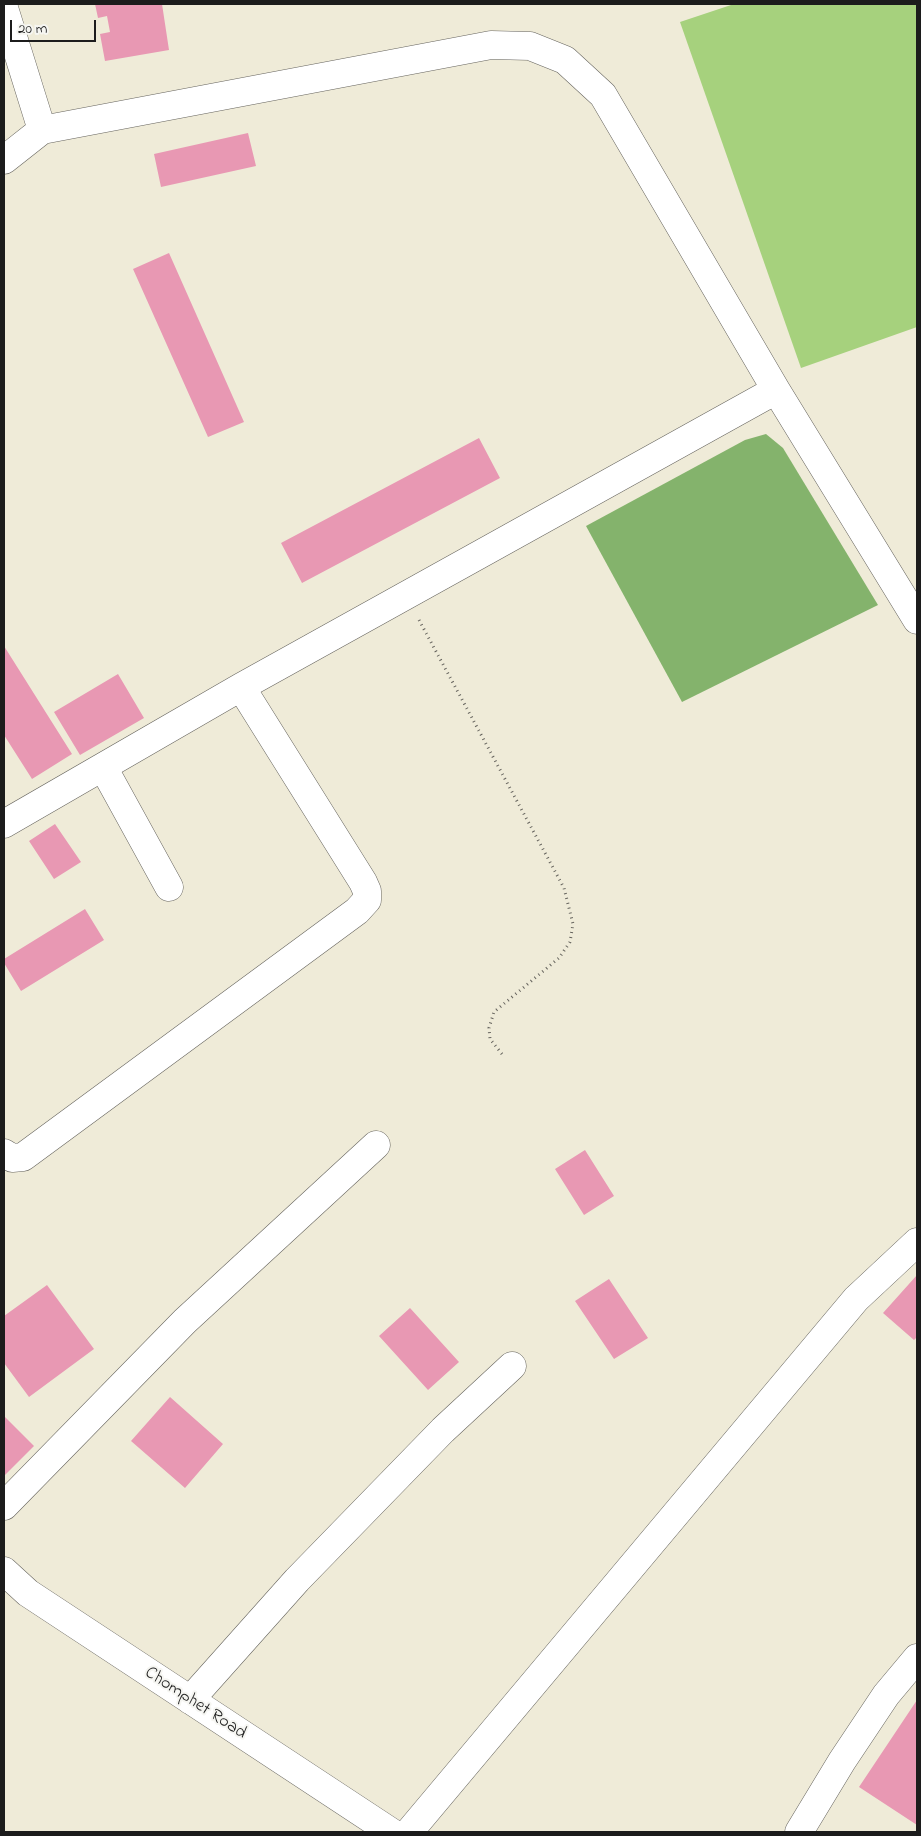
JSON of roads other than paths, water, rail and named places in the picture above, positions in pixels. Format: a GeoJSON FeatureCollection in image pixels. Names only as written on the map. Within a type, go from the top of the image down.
{"type":"FeatureCollection","features":[{"type":"Feature","properties":{"kind":"street"},"geometry":{"type":"LineString","coordinates":[[4,8],[42,130]]}},
{"type":"Feature","properties":{"kind":"street"},"geometry":{"type":"LineString","coordinates":[[4,160],[42,130],[491,44],[530,46],[565,60],[603,95],[776,390],[917,620]]}},
{"type":"Feature","properties":{"kind":"street"},"geometry":{"type":"LineString","coordinates":[[4,824],[242,687],[776,390]]}},
{"type":"Feature","properties":{"kind":"street"},"geometry":{"type":"LineString","coordinates":[[4,1153],[12,1158],[23,1157],[357,911],[367,900],[367,891],[363,882],[242,687]]}},
{"type":"Feature","properties":{"kind":"street"},"geometry":{"type":"LineString","coordinates":[[102,767],[169,886]]}},
{"type":"Feature","properties":{"kind":"street"},"geometry":{"type":"LineString","coordinates":[[4,1506],[184,1321],[376,1145]]}},
{"type":"Feature","properties":{"kind":"street"},"geometry":{"type":"LineString","coordinates":[[409,1832],[856,1299],[917,1242]]}},
{"type":"Feature","properties":{"kind":"street"},"geometry":{"type":"LineString","coordinates":[[190,1700],[297,1580],[443,1430],[512,1366]]}},
{"type":"Feature","properties":{"kind":"street","name":"Chomphet Road"},"geometry":{"type":"LineString","coordinates":[[4,1570],[28,1593],[390,1832]]}},
{"type":"Feature","properties":{"kind":"street"},"geometry":{"type":"LineString","coordinates":[[799,1832],[842,1761],[886,1695],[917,1658]]}}]}
